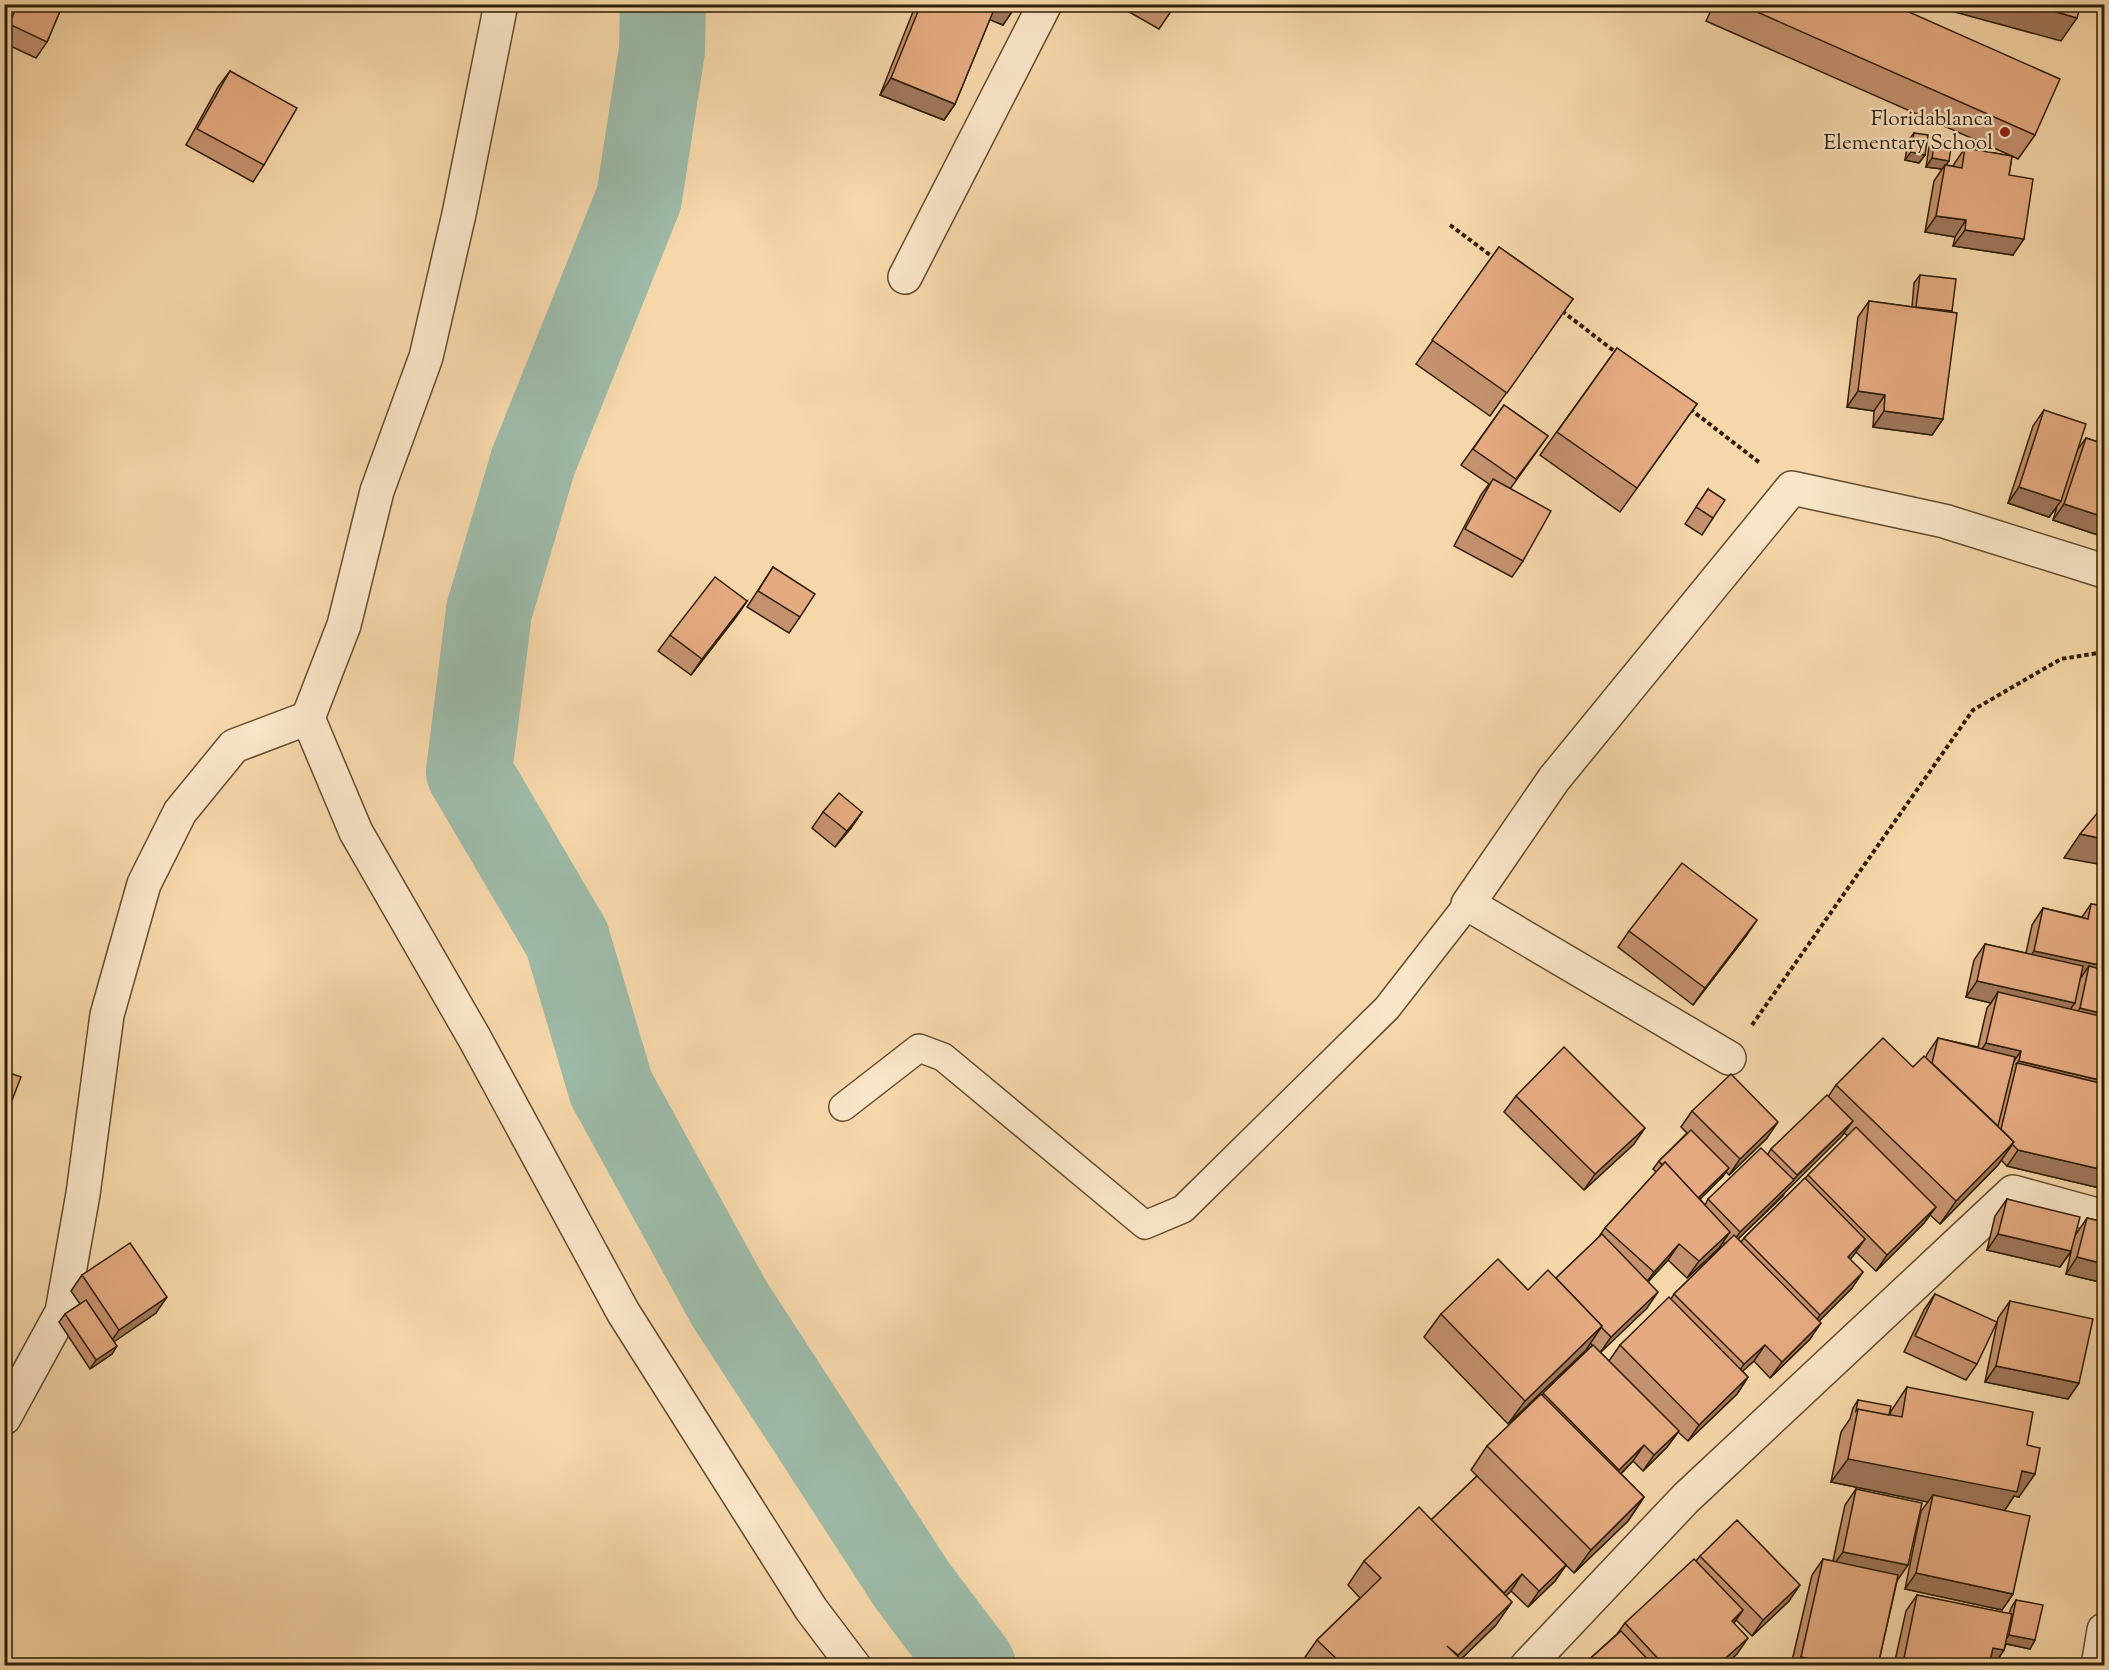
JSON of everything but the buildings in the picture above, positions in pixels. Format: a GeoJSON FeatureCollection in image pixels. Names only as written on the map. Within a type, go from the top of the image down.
{"type":"FeatureCollection","features":[{"type":"Feature","properties":{"kind":"street"},"geometry":{"type":"LineString","coordinates":[[501,4],[459,214],[426,357],[377,491],[344,625],[308,718],[357,832],[476,1039],[623,1312],[811,1609],[854,1665]]}},
{"type":"Feature","properties":{"kind":"street"},"geometry":{"type":"LineString","coordinates":[[905,277],[1045,4]]}},
{"type":"Feature","properties":{"kind":"street"},"geometry":{"type":"LineString","coordinates":[[1729,1058],[1468,904],[1554,779],[1792,488],[1944,521],[2104,571]]}},
{"type":"Feature","properties":{"kind":"street"},"geometry":{"type":"LineString","coordinates":[[4,1418],[62,1312],[83,1194],[107,1015],[144,885],[180,812],[234,746],[308,718]]}},
{"type":"Feature","properties":{"kind":"street"},"geometry":{"type":"LineString","coordinates":[[1527,1665],[1686,1498],[2013,1192],[2104,1217]]}},
{"type":"Feature","properties":{"kind":"street"},"geometry":{"type":"LineString","coordinates":[[2098,1665],[2104,1630]]}},
{"type":"Feature","properties":{"kind":"lane"},"geometry":{"type":"LineString","coordinates":[[843,1107],[919,1048],[943,1057],[1145,1225],[1183,1209],[1378,1017],[1468,904]]}},
{"type":"Feature","properties":{"kind":"path"},"geometry":{"type":"LineString","coordinates":[[1450,225],[1497,261]]}},
{"type":"Feature","properties":{"kind":"path"},"geometry":{"type":"LineString","coordinates":[[1554,305],[1621,356]]}},
{"type":"Feature","properties":{"kind":"path"},"geometry":{"type":"LineString","coordinates":[[1687,407],[1792,488]]}},
{"type":"Feature","properties":{"kind":"path"},"geometry":{"type":"LineString","coordinates":[[1729,1058],[1973,710],[2061,658],[2104,652]]}},
{"type":"Feature","properties":{"kind":"waterway"},"geometry":{"type":"LineString","coordinates":[[663,4],[662,50],[639,198],[533,462],[489,611],[469,772],[567,939],[611,1088],[729,1303],[912,1585],[973,1666]]}},
{"type":"Feature","properties":{"kind":"place","name":"Floridablanca Elementary School"},"geometry":{"type":"Point","coordinates":[2005,132]}}]}
